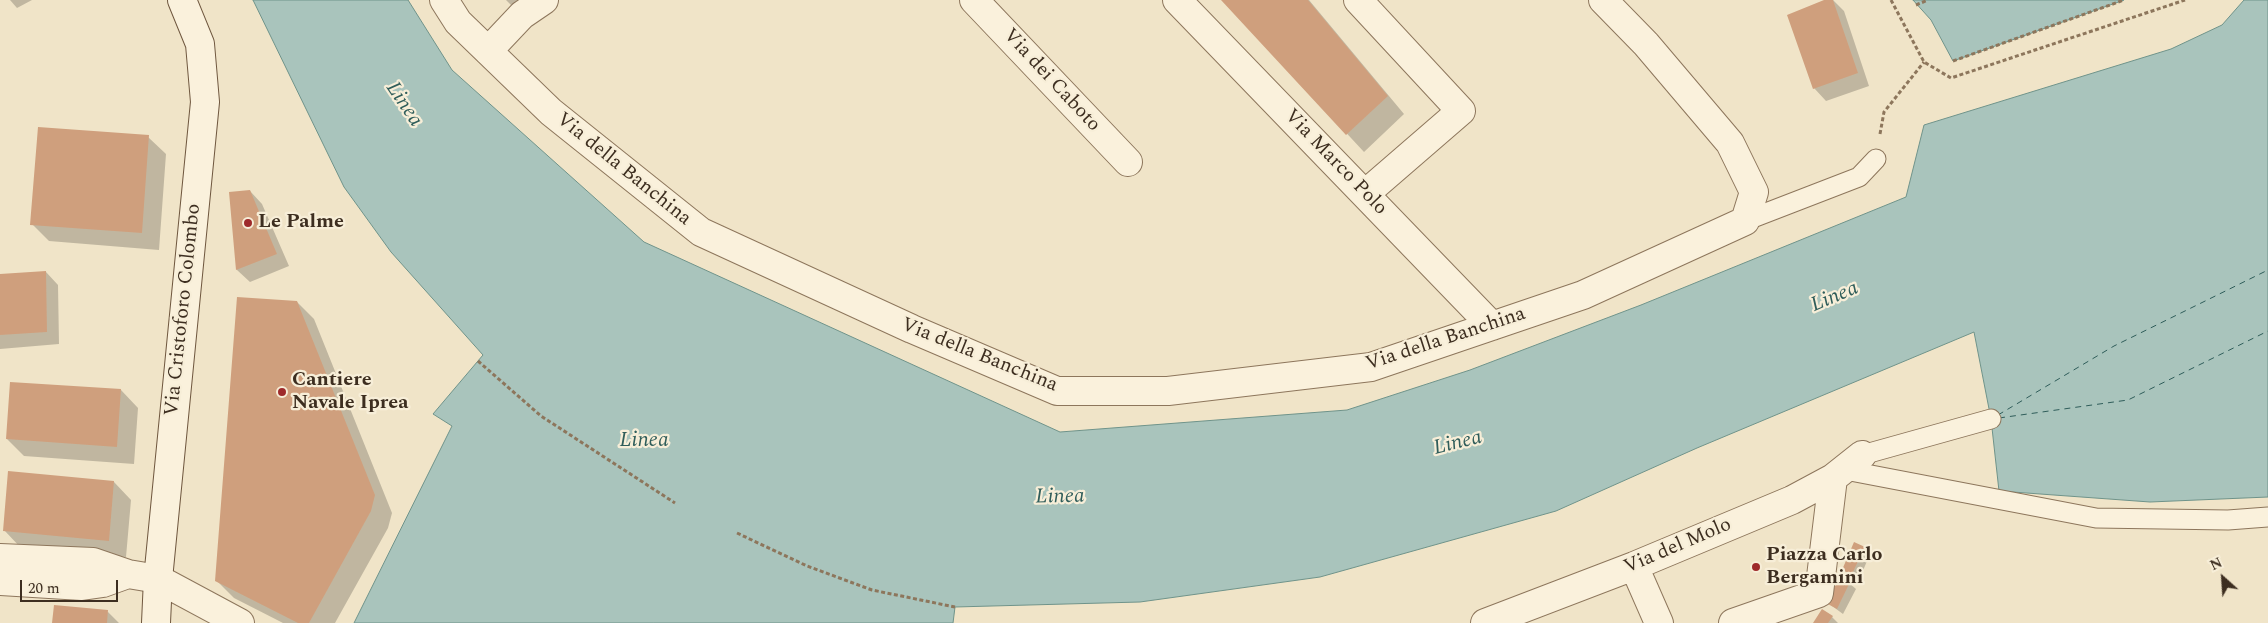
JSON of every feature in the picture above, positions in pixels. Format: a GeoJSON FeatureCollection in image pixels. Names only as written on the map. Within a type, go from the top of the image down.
{"type":"FeatureCollection","features":[{"type":"Feature","properties":{"kind":"street","name":"Via Cristoforo Colombo"},"geometry":{"type":"LineString","coordinates":[[156,623],[158,579],[205,102],[200,44],[182,0]]}},
{"type":"Feature","properties":{"kind":"street","name":"Via della Banchina"},"geometry":{"type":"LineString","coordinates":[[444,0],[458,22],[551,112],[701,232],[912,329],[1056,391],[1168,391],[1371,367],[1583,295],[1745,221]]}},
{"type":"Feature","properties":{"kind":"street"},"geometry":{"type":"LineString","coordinates":[[488,51],[522,15],[544,0]]}},
{"type":"Feature","properties":{"kind":"street","name":"Via dei Caboto"},"geometry":{"type":"LineString","coordinates":[[974,0],[1128,162]]}},
{"type":"Feature","properties":{"kind":"street","name":"Via Marco Polo"},"geometry":{"type":"LineString","coordinates":[[1177,0],[1492,326]]}},
{"type":"Feature","properties":{"kind":"street"},"geometry":{"type":"LineString","coordinates":[[1358,0],[1461,111],[1365,194]]}},
{"type":"Feature","properties":{"kind":"street"},"geometry":{"type":"LineString","coordinates":[[1603,0],[1646,44],[1730,143],[1754,192],[1745,221]]}},
{"type":"Feature","properties":{"kind":"street"},"geometry":{"type":"LineString","coordinates":[[1733,623],[1819,593],[1847,467]]}},
{"type":"Feature","properties":{"kind":"street","name":"Via del Molo"},"geometry":{"type":"LineString","coordinates":[[1485,623],[1634,566],[1792,500],[1847,467]]}},
{"type":"Feature","properties":{"kind":"street"},"geometry":{"type":"LineString","coordinates":[[0,558],[103,564],[128,574],[158,579],[240,623]]}},
{"type":"Feature","properties":{"kind":"street"},"geometry":{"type":"LineString","coordinates":[[1634,566],[1659,623]]}},
{"type":"Feature","properties":{"kind":"street"},"geometry":{"type":"LineString","coordinates":[[0,581],[82,586],[103,583],[128,574]]}},
{"type":"Feature","properties":{"kind":"lane"},"geometry":{"type":"LineString","coordinates":[[1745,221],[1859,177],[1876,159]]}},
{"type":"Feature","properties":{"kind":"lane"},"geometry":{"type":"LineString","coordinates":[[1847,467],[1991,419]]}},
{"type":"Feature","properties":{"kind":"lane"},"geometry":{"type":"LineString","coordinates":[[1847,467],[2096,518],[2228,520],[2268,517]]}},
{"type":"Feature","properties":{"kind":"path"},"geometry":{"type":"LineString","coordinates":[[1891,0],[1924,62],[1951,78],[2185,0]]}},
{"type":"Feature","properties":{"kind":"path"},"geometry":{"type":"LineString","coordinates":[[1916,5],[1928,0]]}},
{"type":"Feature","properties":{"kind":"path"},"geometry":{"type":"LineString","coordinates":[[1953,61],[2124,0]]}},
{"type":"Feature","properties":{"kind":"path"},"geometry":{"type":"LineString","coordinates":[[1876,159],[1884,112],[1924,62]]}},
{"type":"Feature","properties":{"kind":"path"},"geometry":{"type":"LineString","coordinates":[[478,361],[541,416],[675,503]]}},
{"type":"Feature","properties":{"kind":"path"},"geometry":{"type":"LineString","coordinates":[[737,533],[807,566],[872,590],[954,607]]}},
{"type":"Feature","properties":{"kind":"water","name":"Linea"},"geometry":{"type":"Polygon","coordinates":[[[253,0],[408,0],[452,70],[644,242],[1060,432],[1347,410],[1470,370],[1641,305],[1906,197],[1924,125],[2171,49],[2222,25],[2244,0],[2268,0],[2268,497],[2150,502],[1999,491],[1991,419],[1974,332],[1697,448],[1556,511],[1320,577],[1140,602],[955,607],[953,623],[354,623],[452,426],[433,414],[483,355],[391,252],[344,187],[253,0]]]}},
{"type":"Feature","properties":{"kind":"water"},"geometry":{"type":"Polygon","coordinates":[[[1913,0],[2124,0],[1953,61],[1931,20],[1913,0]]]}},
{"type":"Feature","properties":{"kind":"building"},"geometry":{"type":"Polygon","coordinates":[[[1221,0],[1308,0],[1388,96],[1346,135],[1221,0]]]}},
{"type":"Feature","properties":{"kind":"building"},"geometry":{"type":"Polygon","coordinates":[[[1824,0],[1833,0],[1858,73],[1813,89],[1787,15],[1824,0]]]}},
{"type":"Feature","properties":{"kind":"building"},"geometry":{"type":"Polygon","coordinates":[[[38,127],[149,135],[142,233],[30,225],[38,127]]]}},
{"type":"Feature","properties":{"kind":"building","name":"Le Palme"},"geometry":{"type":"Polygon","coordinates":[[[250,190],[277,254],[236,270],[229,192],[250,190]]]}},
{"type":"Feature","properties":{"kind":"building"},"geometry":{"type":"Polygon","coordinates":[[[46,271],[47,332],[0,335],[0,274],[46,271]]]}},
{"type":"Feature","properties":{"kind":"building","name":"Cantiere Navale Iprea"},"geometry":{"type":"Polygon","coordinates":[[[237,297],[297,301],[375,495],[371,511],[309,623],[298,623],[215,581],[237,297]]]}},
{"type":"Feature","properties":{"kind":"building"},"geometry":{"type":"Polygon","coordinates":[[[10,382],[121,389],[117,447],[6,439],[10,382]]]}},
{"type":"Feature","properties":{"kind":"building"},"geometry":{"type":"Polygon","coordinates":[[[8,471],[114,481],[109,541],[3,531],[8,471]]]}},
{"type":"Feature","properties":{"kind":"building"},"geometry":{"type":"Polygon","coordinates":[[[1854,542],[1865,547],[1852,574],[1842,570],[1854,542]]]}},
{"type":"Feature","properties":{"kind":"building"},"geometry":{"type":"Polygon","coordinates":[[[1840,577],[1850,582],[1837,609],[1826,603],[1840,577]]]}},
{"type":"Feature","properties":{"kind":"building"},"geometry":{"type":"Polygon","coordinates":[[[54,605],[108,610],[107,623],[52,623],[54,605]]]}},
{"type":"Feature","properties":{"kind":"building"},"geometry":{"type":"Polygon","coordinates":[[[1822,609],[1833,616],[1828,623],[1813,623],[1822,609]]]}},
{"type":"Feature","properties":{"kind":"ferry route"},"geometry":{"type":"LineString","coordinates":[[1998,415],[2114,346],[2268,270]]}},
{"type":"Feature","properties":{"kind":"ferry route"},"geometry":{"type":"LineString","coordinates":[[1999,418],[2128,400],[2268,331]]}},
{"type":"Feature","properties":{"kind":"place","name":"Le Palme"},"geometry":{"type":"Point","coordinates":[248,223]}},
{"type":"Feature","properties":{"kind":"place","name":"Cantiere Navale Iprea"},"geometry":{"type":"Point","coordinates":[282,392]}},
{"type":"Feature","properties":{"kind":"place","name":"Piazza Carlo Bergamini"},"geometry":{"type":"Point","coordinates":[1756,567]}}]}
